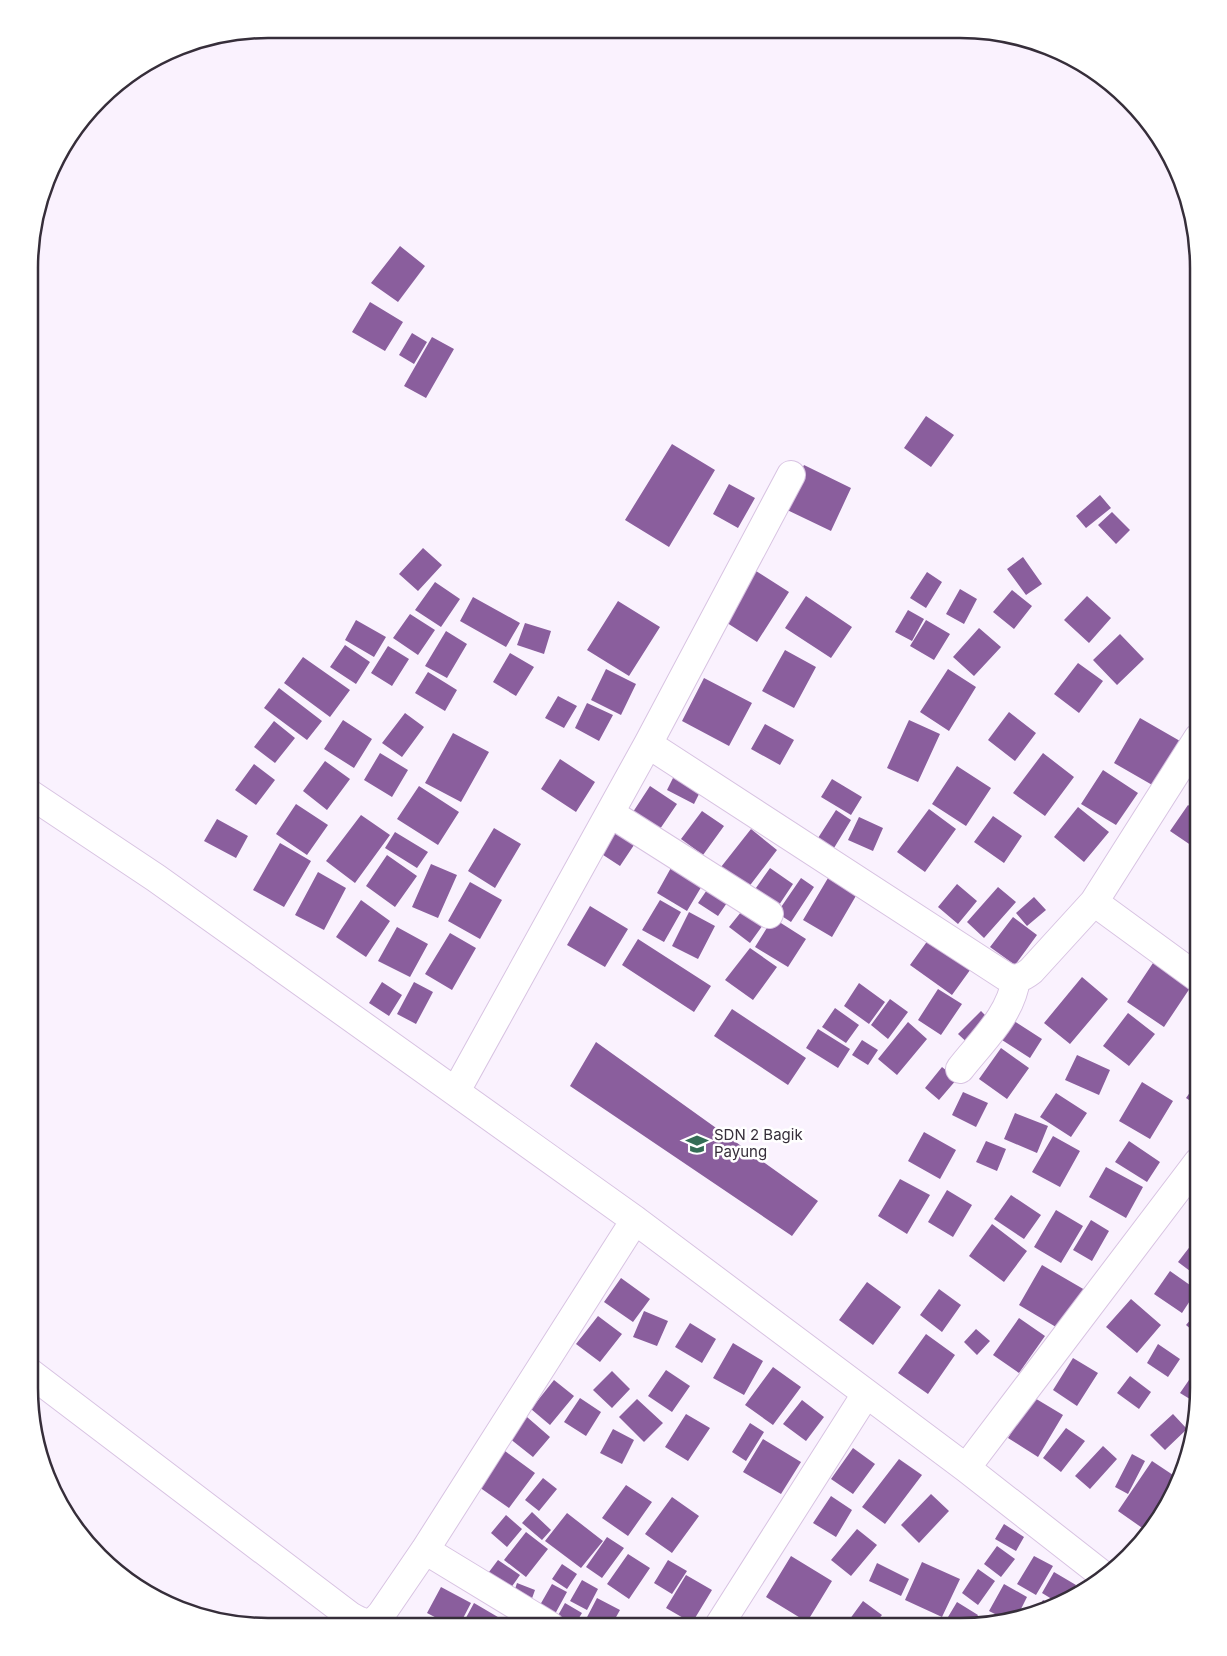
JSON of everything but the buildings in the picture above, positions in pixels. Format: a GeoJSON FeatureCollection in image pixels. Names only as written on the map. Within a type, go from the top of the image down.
{"type":"FeatureCollection","features":[{"type":"Feature","properties":{"kind":"street"},"geometry":{"type":"LineString","coordinates":[[456,1091],[648,744],[791,475]]}},
{"type":"Feature","properties":{"kind":"street"},"geometry":{"type":"LineString","coordinates":[[648,744],[1005,976],[1016,979],[1031,972],[1094,902],[1190,751]]}},
{"type":"Feature","properties":{"kind":"street"},"geometry":{"type":"LineString","coordinates":[[38,799],[156,878],[635,1220],[966,1468],[1098,1572]]}},
{"type":"Feature","properties":{"kind":"street"},"geometry":{"type":"LineString","coordinates":[[610,812],[769,914]]}},
{"type":"Feature","properties":{"kind":"street"},"geometry":{"type":"LineString","coordinates":[[1094,902],[1190,972]]}},
{"type":"Feature","properties":{"kind":"street"},"geometry":{"type":"LineString","coordinates":[[960,1069],[1006,1010],[1014,992],[1016,979]]}},
{"type":"Feature","properties":{"kind":"street"},"geometry":{"type":"LineString","coordinates":[[966,1468],[1190,1173]]}},
{"type":"Feature","properties":{"kind":"street"},"geometry":{"type":"LineString","coordinates":[[377,1618],[425,1550],[635,1220]]}},
{"type":"Feature","properties":{"kind":"street"},"geometry":{"type":"LineString","coordinates":[[38,1379],[353,1618]]}},
{"type":"Feature","properties":{"kind":"street"},"geometry":{"type":"LineString","coordinates":[[724,1618],[866,1394]]}},
{"type":"Feature","properties":{"kind":"street"},"geometry":{"type":"LineString","coordinates":[[425,1550],[537,1618]]}},
{"type":"Feature","properties":{"kind":"place","name":"SDN 2 Bagik Payung"},"geometry":{"type":"Point","coordinates":[697,1144]}}]}
